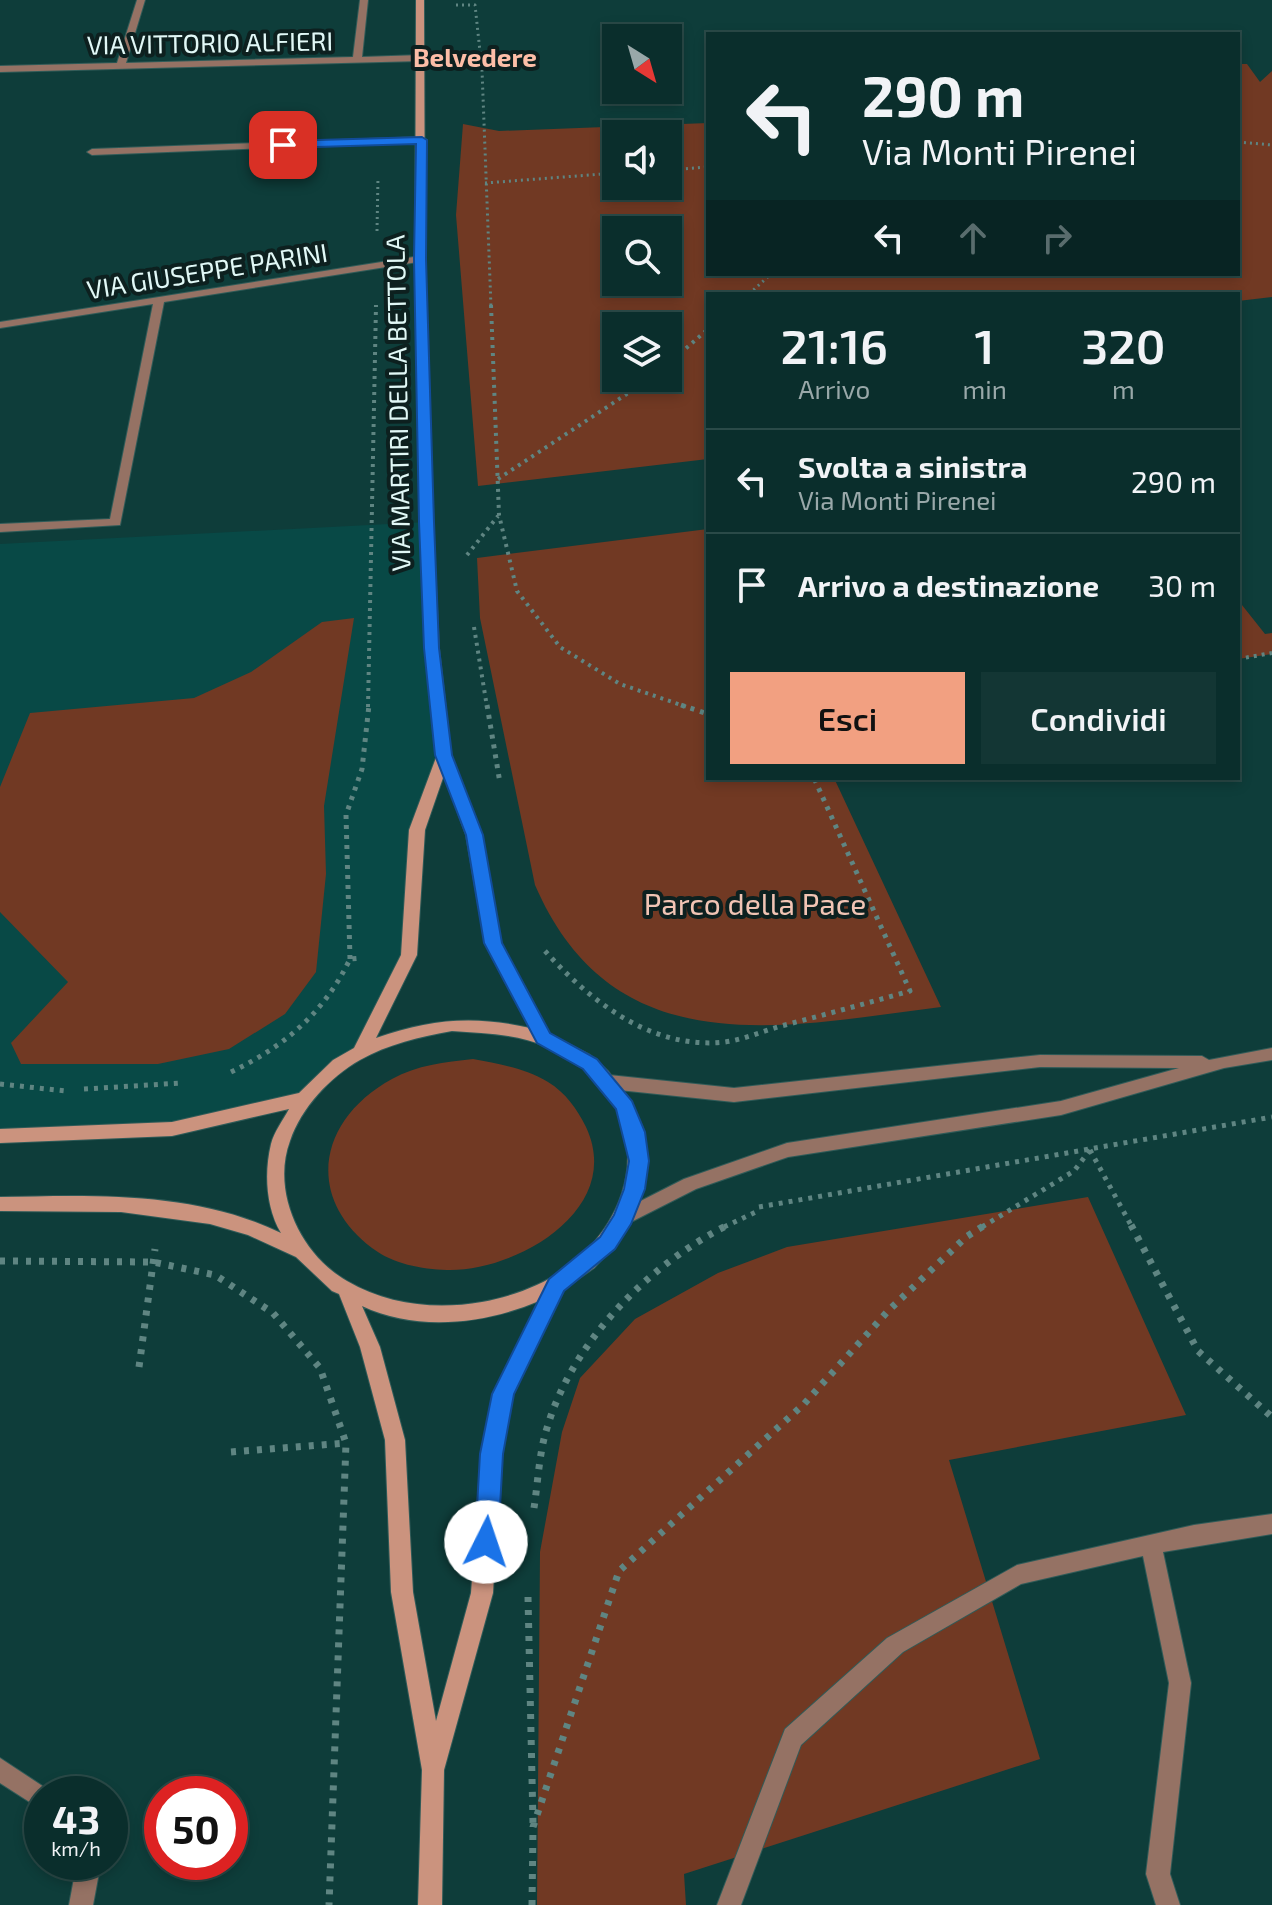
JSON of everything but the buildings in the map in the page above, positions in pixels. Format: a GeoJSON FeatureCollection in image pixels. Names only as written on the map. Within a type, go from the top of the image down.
{"type":"FeatureCollection","features":[{"type":"Feature","properties":{"kind":"main road","name":"VIA MARTIRI DELLA BETTOLA"},"geometry":{"type":"LineString","coordinates":[[420,0],[420,259],[432,648],[444,755],[474,835],[493,943],[543,1038]]}},
{"type":"Feature","properties":{"kind":"main road","name":"VIA MARTIRI DELLA BETTOLA"},"geometry":{"type":"LineString","coordinates":[[361,1051],[409,955],[417,830],[444,755]]}},
{"type":"Feature","properties":{"kind":"main road","name":"VIA MARTIRI DELLA BETTOLA"},"geometry":{"type":"LineString","coordinates":[[452,1025],[499,1027],[543,1038],[579,1057],[609,1082],[625,1106],[635,1132],[639,1161],[634,1189],[623,1218],[607,1243],[557,1285],[516,1303],[474,1313],[429,1314],[385,1308],[327,1280],[297,1250],[278,1213],[273,1174],[282,1135],[303,1099],[320,1081],[361,1051],[405,1034],[452,1025]]}},
{"type":"Feature","properties":{"kind":"main road"},"geometry":{"type":"LineString","coordinates":[[0,1136],[172,1129],[303,1099]]}},
{"type":"Feature","properties":{"kind":"main road"},"geometry":{"type":"LineString","coordinates":[[0,1204],[108,1202],[161,1206],[242,1224],[297,1250]]}},
{"type":"Feature","properties":{"kind":"main road","name":"VIA MARTIRI DELLA BETTOLA"},"geometry":{"type":"LineString","coordinates":[[433,1770],[482,1593],[491,1454],[503,1394],[557,1285]]}},
{"type":"Feature","properties":{"kind":"main road","name":"VIA MARTIRI DELLA BETTOLA"},"geometry":{"type":"LineString","coordinates":[[347,1292],[370,1347],[395,1440],[402,1592],[433,1770],[430,1905]]}},
{"type":"Feature","properties":{"kind":"street"},"geometry":{"type":"LineString","coordinates":[[121,65],[141,0]]}},
{"type":"Feature","properties":{"kind":"street"},"geometry":{"type":"LineString","coordinates":[[357,60],[364,0]]}},
{"type":"Feature","properties":{"kind":"street","name":"VIA VITTORIO ALFIERI"},"geometry":{"type":"LineString","coordinates":[[0,69],[421,58]]}},
{"type":"Feature","properties":{"kind":"street"},"geometry":{"type":"LineString","coordinates":[[92,152],[422,140]]}},
{"type":"Feature","properties":{"kind":"street","name":"VIA GIUSEPPE PARINI"},"geometry":{"type":"LineString","coordinates":[[0,325],[420,259]]}},
{"type":"Feature","properties":{"kind":"street"},"geometry":{"type":"LineString","coordinates":[[0,528],[116,522],[160,298]]}},
{"type":"Feature","properties":{"kind":"street"},"geometry":{"type":"LineString","coordinates":[[623,1218],[690,1184],[787,1150],[919,1127],[1061,1108],[1224,1062],[1272,1054]]}},
{"type":"Feature","properties":{"kind":"street"},"geometry":{"type":"LineString","coordinates":[[609,1082],[734,1095],[1040,1061],[1224,1062]]}},
{"type":"Feature","properties":{"kind":"street"},"geometry":{"type":"LineString","coordinates":[[729,1905],[793,1737],[895,1645],[1017,1575],[1151,1545],[1272,1524]]}},
{"type":"Feature","properties":{"kind":"street"},"geometry":{"type":"LineString","coordinates":[[1151,1545],[1180,1683],[1158,1874],[1168,1905]]}},
{"type":"Feature","properties":{"kind":"street"},"geometry":{"type":"LineString","coordinates":[[0,1769],[24,1786]]}},
{"type":"Feature","properties":{"kind":"street"},"geometry":{"type":"LineString","coordinates":[[81,1905],[86,1880]]}},
{"type":"Feature","properties":{"kind":"path"},"geometry":{"type":"LineString","coordinates":[[484,117],[499,515],[517,591],[560,647],[620,684],[706,713]]}},
{"type":"Feature","properties":{"kind":"path"},"geometry":{"type":"LineString","coordinates":[[350,959],[346,815],[362,769],[370,692],[378,142]]}},
{"type":"Feature","properties":{"kind":"path"},"geometry":{"type":"LineString","coordinates":[[1240,142],[1272,145]]}},
{"type":"Feature","properties":{"kind":"path"},"geometry":{"type":"LineString","coordinates":[[682,169],[706,167]]}},
{"type":"Feature","properties":{"kind":"path"},"geometry":{"type":"LineString","coordinates":[[485,183],[602,174]]}},
{"type":"Feature","properties":{"kind":"path"},"geometry":{"type":"LineString","coordinates":[[751,292],[769,276]]}},
{"type":"Feature","properties":{"kind":"path"},"geometry":{"type":"LineString","coordinates":[[682,352],[706,331]]}},
{"type":"Feature","properties":{"kind":"path"},"geometry":{"type":"LineString","coordinates":[[498,479],[630,392]]}},
{"type":"Feature","properties":{"kind":"path"},"geometry":{"type":"LineString","coordinates":[[463,559],[499,515]]}},
{"type":"Feature","properties":{"kind":"path"},"geometry":{"type":"LineString","coordinates":[[473,620],[501,789]]}},
{"type":"Feature","properties":{"kind":"path"},"geometry":{"type":"LineString","coordinates":[[1240,659],[1272,653]]}},
{"type":"Feature","properties":{"kind":"path"},"geometry":{"type":"LineString","coordinates":[[723,1042],[910,991],[815,780]]}},
{"type":"Feature","properties":{"kind":"path"},"geometry":{"type":"LineString","coordinates":[[533,1827],[619,1571],[804,1404],[888,1311],[966,1237],[1074,1171],[1090,1150],[1272,1117]]}},
{"type":"Feature","properties":{"kind":"path"},"geometry":{"type":"LineString","coordinates":[[1090,1150],[1198,1351],[1272,1417]]}},
{"type":"Feature","properties":{"kind":"path"},"geometry":{"type":"LineString","coordinates":[[532,1521],[547,1428],[580,1357],[642,1283],[704,1237],[760,1210]]}},
{"type":"Feature","properties":{"kind":"path"},"geometry":{"type":"LineString","coordinates":[[0,1261],[153,1262],[215,1275],[273,1313],[320,1368],[346,1443],[329,1905]]}},
{"type":"Feature","properties":{"kind":"path"},"geometry":{"type":"LineString","coordinates":[[527,1583],[532,1905]]}},
{"type":"Feature","properties":{"kind":"shaded area"},"geometry":{"type":"Polygon","coordinates":[[[427,522],[444,755],[417,830],[409,955],[361,1051],[303,1099],[172,1129],[0,1136],[0,544],[427,522]]]}},
{"type":"Feature","properties":{"kind":"green space"},"geometry":{"type":"Polygon","coordinates":[[[1240,64],[1247,64],[1260,82],[1272,71],[1272,297],[1240,301],[1240,292],[706,292],[706,459],[478,486],[456,215],[463,124],[499,131],[602,127],[602,200],[682,200],[682,124],[706,123],[706,276],[1240,276],[1240,64]]]}},
{"type":"Feature","properties":{"kind":"green space","name":"Parco della Pace"},"geometry":{"type":"Polygon","coordinates":[[[706,529],[706,780],[835,780],[941,1007],[822,1022],[763,1025],[708,1022],[656,1009],[609,984],[569,943],[535,885],[480,618],[477,558],[706,529]]]}},
{"type":"Feature","properties":{"kind":"green space"},"geometry":{"type":"Polygon","coordinates":[[[1240,603],[1265,634],[1272,633],[1272,654],[1240,659],[1240,603]]]}},
{"type":"Feature","properties":{"kind":"green space"},"geometry":{"type":"Polygon","coordinates":[[[354,618],[324,806],[326,874],[316,972],[285,1014],[229,1049],[158,1064],[21,1064],[11,1043],[68,982],[0,912],[0,787],[30,713],[194,698],[251,672],[322,622],[354,618]]]}},
{"type":"Feature","properties":{"kind":"green space"},"geometry":{"type":"Polygon","coordinates":[[[473,1059],[530,1073],[566,1096],[586,1127],[594,1157],[590,1185],[577,1209],[557,1230],[531,1248],[503,1260],[474,1268],[447,1270],[398,1262],[372,1248],[350,1227],[336,1205],[329,1182],[329,1159],[336,1136],[349,1115],[367,1096],[392,1079],[421,1067],[473,1059]]]}},
{"type":"Feature","properties":{"kind":"green space"},"geometry":{"type":"Polygon","coordinates":[[[1088,1197],[1186,1415],[949,1460],[1040,1759],[684,1874],[686,1905],[537,1905],[540,1552],[562,1432],[580,1378],[635,1319],[718,1273],[787,1247],[1088,1197]]]}},
{"type":"Feature","properties":{"kind":"district","name":"Belvedere"},"geometry":{"type":"Point","coordinates":[475,56]}},
{"type":"Feature","properties":{"kind":"route"},"geometry":{"type":"LineString","coordinates":[[283,145],[422,140],[420,259],[427,522],[432,648],[444,755],[474,835],[493,943],[543,1038],[590,1064],[609,1082],[625,1106],[635,1132],[639,1161],[634,1189],[623,1218],[607,1243],[585,1265],[557,1285],[503,1394],[491,1454],[486,1542]]}}]}
